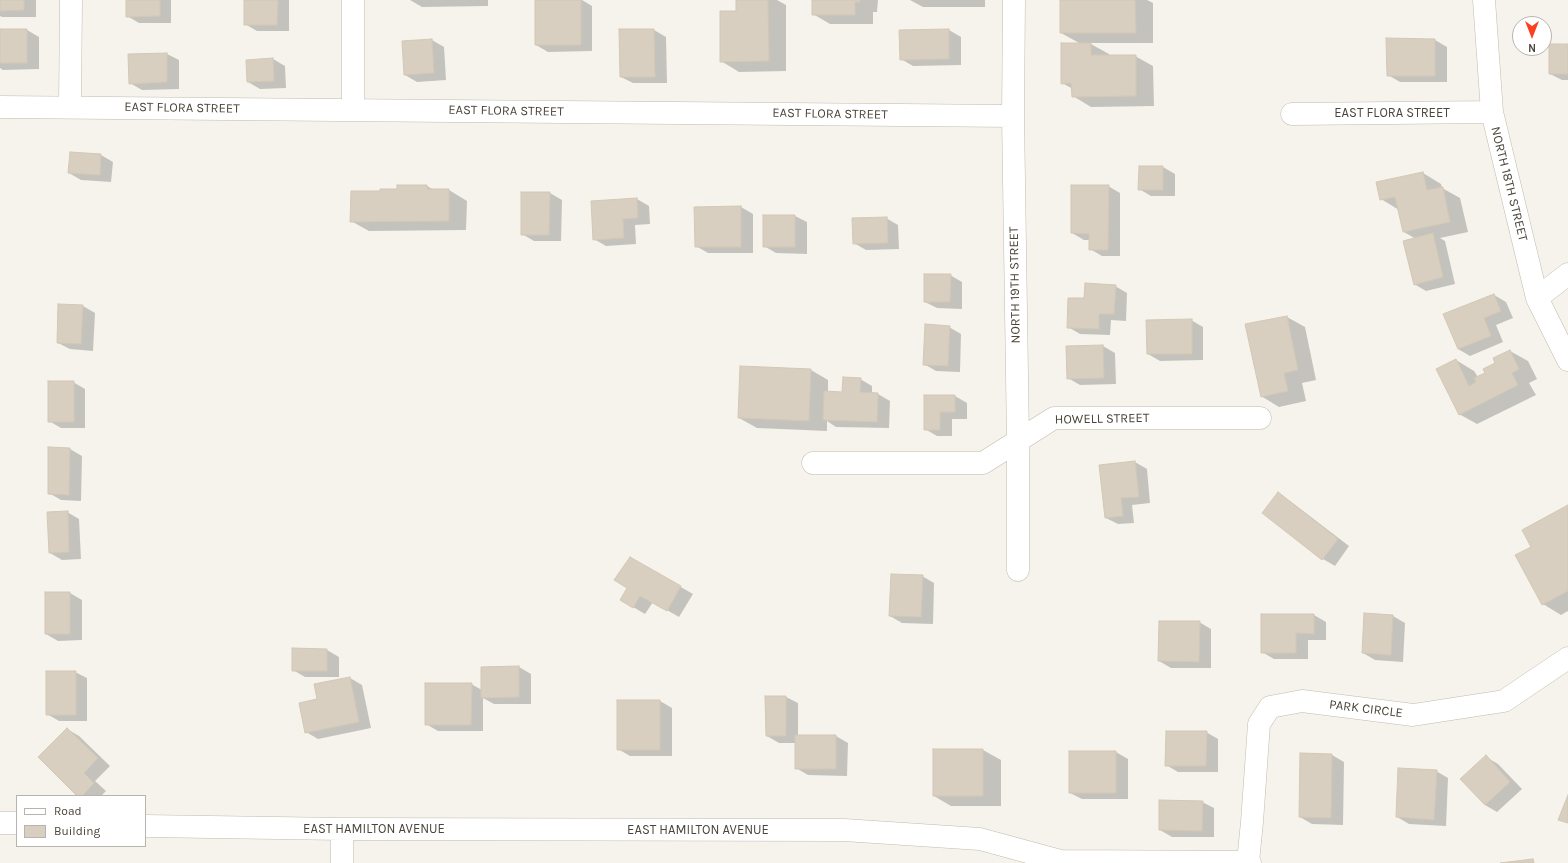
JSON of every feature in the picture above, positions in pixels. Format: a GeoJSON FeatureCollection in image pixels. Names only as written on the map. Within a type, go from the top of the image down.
{"type":"FeatureCollection","features":[{"type":"Feature","properties":{"kind":"street"},"geometry":{"type":"LineString","coordinates":[[70,107],[71,0]]}},
{"type":"Feature","properties":{"kind":"street"},"geometry":{"type":"LineString","coordinates":[[353,0],[353,110]]}},
{"type":"Feature","properties":{"kind":"street","name":"NORTH 19TH STREET"},"geometry":{"type":"LineString","coordinates":[[1014,0],[1012,116],[1018,440],[1018,570]]}},
{"type":"Feature","properties":{"kind":"street","name":"NORTH 18TH STREET"},"geometry":{"type":"LineString","coordinates":[[1484,0],[1492,112],[1537,298],[1568,360]]}},
{"type":"Feature","properties":{"kind":"street","name":"EAST FLORA STREET"},"geometry":{"type":"LineString","coordinates":[[0,107],[1012,116]]}},
{"type":"Feature","properties":{"kind":"street","name":"EAST FLORA STREET"},"geometry":{"type":"LineString","coordinates":[[1292,114],[1492,112]]}},
{"type":"Feature","properties":{"kind":"street"},"geometry":{"type":"LineString","coordinates":[[1537,298],[1568,274]]}},
{"type":"Feature","properties":{"kind":"street","name":"HOWELL STREET"},"geometry":{"type":"LineString","coordinates":[[813,463],[983,463],[1054,418],[1260,418]]}},
{"type":"Feature","properties":{"kind":"street","name":"PARK CIRCLE"},"geometry":{"type":"LineString","coordinates":[[1249,862],[1259,724],[1270,707],[1302,701],[1413,714],[1504,701],[1568,658]]}},
{"type":"Feature","properties":{"kind":"street"},"geometry":{"type":"LineString","coordinates":[[0,823],[16,823]]}},
{"type":"Feature","properties":{"kind":"street","name":"EAST HAMILTON AVENUE"},"geometry":{"type":"LineString","coordinates":[[146,826],[342,829],[844,830],[980,839],[1062,861],[1249,862]]}},
{"type":"Feature","properties":{"kind":"street"},"geometry":{"type":"LineString","coordinates":[[342,829],[342,863]]}},
{"type":"Feature","properties":{"kind":"building"},"geometry":{"type":"Polygon","coordinates":[[[0,0],[24,0],[24,10],[0,11],[0,0]]]}},
{"type":"Feature","properties":{"kind":"building"},"geometry":{"type":"Polygon","coordinates":[[[126,0],[160,0],[160,16],[126,17],[126,0]]]}},
{"type":"Feature","properties":{"kind":"building"},"geometry":{"type":"Polygon","coordinates":[[[244,0],[278,0],[277,25],[244,25],[244,0]]]}},
{"type":"Feature","properties":{"kind":"building"},"geometry":{"type":"Polygon","coordinates":[[[535,0],[581,0],[581,45],[535,45],[535,0]]]}},
{"type":"Feature","properties":{"kind":"building"},"geometry":{"type":"Polygon","coordinates":[[[736,0],[768,0],[769,61],[720,62],[720,11],[736,11],[736,0]]]}},
{"type":"Feature","properties":{"kind":"building"},"geometry":{"type":"Polygon","coordinates":[[[812,0],[860,0],[860,2],[855,2],[855,15],[812,15],[812,0]]]}},
{"type":"Feature","properties":{"kind":"building"},"geometry":{"type":"Polygon","coordinates":[[[1060,0],[1135,0],[1136,33],[1060,33],[1060,0]]]}},
{"type":"Feature","properties":{"kind":"building"},"geometry":{"type":"Polygon","coordinates":[[[0,29],[27,29],[27,63],[0,63],[0,29]]]}},
{"type":"Feature","properties":{"kind":"building"},"geometry":{"type":"Polygon","coordinates":[[[619,29],[654,29],[655,77],[620,77],[619,29]]]}},
{"type":"Feature","properties":{"kind":"building"},"geometry":{"type":"Polygon","coordinates":[[[949,29],[949,59],[900,60],[899,30],[949,29]]]}},
{"type":"Feature","properties":{"kind":"building"},"geometry":{"type":"Polygon","coordinates":[[[1386,38],[1435,39],[1435,76],[1387,76],[1386,38]]]}},
{"type":"Feature","properties":{"kind":"building"},"geometry":{"type":"Polygon","coordinates":[[[432,39],[434,73],[404,75],[402,41],[432,39]]]}},
{"type":"Feature","properties":{"kind":"building"},"geometry":{"type":"Polygon","coordinates":[[[1061,43],[1091,43],[1091,55],[1136,55],[1136,96],[1072,97],[1071,83],[1061,84],[1061,43]]]}},
{"type":"Feature","properties":{"kind":"building"},"geometry":{"type":"Polygon","coordinates":[[[1552,44],[1568,44],[1568,74],[1549,74],[1549,56],[1552,56],[1552,44]]]}},
{"type":"Feature","properties":{"kind":"building"},"geometry":{"type":"Polygon","coordinates":[[[167,53],[167,82],[129,84],[128,54],[167,53]]]}},
{"type":"Feature","properties":{"kind":"building"},"geometry":{"type":"Polygon","coordinates":[[[273,58],[274,81],[247,82],[246,60],[273,58]]]}},
{"type":"Feature","properties":{"kind":"building"},"geometry":{"type":"Polygon","coordinates":[[[70,152],[101,154],[100,175],[68,173],[70,152]]]}},
{"type":"Feature","properties":{"kind":"building"},"geometry":{"type":"Polygon","coordinates":[[[1139,166],[1163,166],[1163,190],[1138,190],[1139,166]]]}},
{"type":"Feature","properties":{"kind":"building"},"geometry":{"type":"Polygon","coordinates":[[[1423,172],[1427,190],[1443,187],[1450,222],[1403,232],[1395,197],[1380,200],[1376,182],[1423,172]]]}},
{"type":"Feature","properties":{"kind":"building"},"geometry":{"type":"Polygon","coordinates":[[[397,185],[427,185],[427,189],[449,189],[449,221],[350,222],[351,191],[380,191],[380,189],[397,189],[397,185]]]}},
{"type":"Feature","properties":{"kind":"building"},"geometry":{"type":"Polygon","coordinates":[[[1071,185],[1109,185],[1108,250],[1089,250],[1089,234],[1071,233],[1071,185]]]}},
{"type":"Feature","properties":{"kind":"building"},"geometry":{"type":"Polygon","coordinates":[[[521,192],[550,192],[549,235],[521,235],[521,192]]]}},
{"type":"Feature","properties":{"kind":"building"},"geometry":{"type":"Polygon","coordinates":[[[637,198],[638,218],[623,219],[624,238],[593,240],[591,201],[637,198]]]}},
{"type":"Feature","properties":{"kind":"building"},"geometry":{"type":"Polygon","coordinates":[[[741,206],[741,247],[695,247],[694,207],[741,206]]]}},
{"type":"Feature","properties":{"kind":"building"},"geometry":{"type":"Polygon","coordinates":[[[763,215],[795,215],[795,247],[763,247],[763,215]]]}},
{"type":"Feature","properties":{"kind":"building"},"geometry":{"type":"Polygon","coordinates":[[[887,217],[888,243],[853,244],[852,218],[887,217]]]}},
{"type":"Feature","properties":{"kind":"building"},"geometry":{"type":"Polygon","coordinates":[[[1433,233],[1443,277],[1414,285],[1403,241],[1433,233]]]}},
{"type":"Feature","properties":{"kind":"building"},"geometry":{"type":"Polygon","coordinates":[[[924,274],[951,274],[950,302],[924,302],[924,274]]]}},
{"type":"Feature","properties":{"kind":"building"},"geometry":{"type":"Polygon","coordinates":[[[1085,283],[1116,285],[1114,314],[1099,314],[1099,329],[1067,328],[1068,298],[1084,298],[1085,283]]]}},
{"type":"Feature","properties":{"kind":"building"},"geometry":{"type":"Polygon","coordinates":[[[1494,294],[1501,311],[1484,318],[1491,336],[1458,349],[1443,314],[1494,294]]]}},
{"type":"Feature","properties":{"kind":"building"},"geometry":{"type":"Polygon","coordinates":[[[58,304],[83,305],[81,344],[57,343],[58,304]]]}},
{"type":"Feature","properties":{"kind":"building"},"geometry":{"type":"Polygon","coordinates":[[[1287,316],[1298,370],[1284,373],[1288,391],[1261,397],[1245,324],[1287,316]]]}},
{"type":"Feature","properties":{"kind":"building"},"geometry":{"type":"Polygon","coordinates":[[[1192,319],[1192,354],[1147,354],[1146,320],[1192,319]]]}},
{"type":"Feature","properties":{"kind":"building"},"geometry":{"type":"Polygon","coordinates":[[[925,324],[950,326],[948,366],[923,365],[925,324]]]}},
{"type":"Feature","properties":{"kind":"building"},"geometry":{"type":"Polygon","coordinates":[[[1103,345],[1104,378],[1067,379],[1066,346],[1103,345]]]}},
{"type":"Feature","properties":{"kind":"building"},"geometry":{"type":"Polygon","coordinates":[[[1510,350],[1519,369],[1512,373],[1518,385],[1459,415],[1436,369],[1456,359],[1469,386],[1476,382],[1474,378],[1485,373],[1483,369],[1495,363],[1493,358],[1510,350]]]}},
{"type":"Feature","properties":{"kind":"building"},"geometry":{"type":"Polygon","coordinates":[[[740,366],[811,369],[809,421],[738,418],[740,366]]]}},
{"type":"Feature","properties":{"kind":"building"},"geometry":{"type":"Polygon","coordinates":[[[843,377],[861,378],[860,392],[878,393],[877,422],[823,420],[824,391],[842,392],[843,377]]]}},
{"type":"Feature","properties":{"kind":"building"},"geometry":{"type":"Polygon","coordinates":[[[48,381],[74,381],[74,422],[48,422],[48,381]]]}},
{"type":"Feature","properties":{"kind":"building"},"geometry":{"type":"Polygon","coordinates":[[[924,395],[955,395],[955,412],[940,412],[940,430],[924,430],[924,395]]]}},
{"type":"Feature","properties":{"kind":"building"},"geometry":{"type":"Polygon","coordinates":[[[48,447],[70,448],[69,495],[48,494],[48,447]]]}},
{"type":"Feature","properties":{"kind":"building"},"geometry":{"type":"Polygon","coordinates":[[[1135,461],[1139,497],[1121,498],[1123,516],[1105,518],[1099,465],[1135,461]]]}},
{"type":"Feature","properties":{"kind":"building"},"geometry":{"type":"Polygon","coordinates":[[[1278,492],[1338,539],[1322,560],[1262,513],[1278,492]]]}},
{"type":"Feature","properties":{"kind":"building"},"geometry":{"type":"Polygon","coordinates":[[[1568,505],[1568,591],[1542,605],[1515,555],[1531,547],[1522,530],[1568,505]]]}},
{"type":"Feature","properties":{"kind":"building"},"geometry":{"type":"Polygon","coordinates":[[[68,511],[69,552],[49,553],[47,512],[68,511]]]}},
{"type":"Feature","properties":{"kind":"building"},"geometry":{"type":"Polygon","coordinates":[[[630,557],[681,586],[667,611],[640,596],[633,608],[620,600],[627,588],[614,580],[630,557]]]}},
{"type":"Feature","properties":{"kind":"building"},"geometry":{"type":"Polygon","coordinates":[[[891,574],[923,575],[921,617],[889,616],[891,574]]]}},
{"type":"Feature","properties":{"kind":"building"},"geometry":{"type":"Polygon","coordinates":[[[45,592],[70,592],[70,634],[45,634],[45,592]]]}},
{"type":"Feature","properties":{"kind":"building"},"geometry":{"type":"Polygon","coordinates":[[[1364,613],[1393,615],[1391,655],[1362,653],[1364,613]]]}},
{"type":"Feature","properties":{"kind":"building"},"geometry":{"type":"Polygon","coordinates":[[[1261,614],[1314,614],[1314,634],[1296,633],[1296,653],[1261,653],[1261,614]]]}},
{"type":"Feature","properties":{"kind":"building"},"geometry":{"type":"Polygon","coordinates":[[[1159,621],[1200,621],[1199,662],[1158,661],[1159,621]]]}},
{"type":"Feature","properties":{"kind":"building"},"geometry":{"type":"Polygon","coordinates":[[[292,648],[327,649],[327,671],[292,671],[292,648]]]}},
{"type":"Feature","properties":{"kind":"building"},"geometry":{"type":"Polygon","coordinates":[[[519,666],[519,697],[481,698],[481,667],[519,666]]]}},
{"type":"Feature","properties":{"kind":"building"},"geometry":{"type":"Polygon","coordinates":[[[46,671],[76,671],[76,715],[46,715],[46,671]]]}},
{"type":"Feature","properties":{"kind":"building"},"geometry":{"type":"Polygon","coordinates":[[[350,677],[359,722],[305,733],[299,703],[317,699],[314,684],[350,677]]]}},
{"type":"Feature","properties":{"kind":"building"},"geometry":{"type":"Polygon","coordinates":[[[425,683],[472,683],[471,725],[425,725],[425,683]]]}},
{"type":"Feature","properties":{"kind":"building"},"geometry":{"type":"Polygon","coordinates":[[[765,696],[786,696],[786,736],[766,736],[765,696]]]}},
{"type":"Feature","properties":{"kind":"building"},"geometry":{"type":"Polygon","coordinates":[[[617,700],[660,700],[660,750],[617,750],[617,700]]]}},
{"type":"Feature","properties":{"kind":"building"},"geometry":{"type":"Polygon","coordinates":[[[67,728],[98,758],[84,773],[94,783],[83,795],[76,795],[38,757],[67,728]]]}},
{"type":"Feature","properties":{"kind":"building"},"geometry":{"type":"Polygon","coordinates":[[[1166,731],[1207,731],[1206,766],[1165,766],[1166,731]]]}},
{"type":"Feature","properties":{"kind":"building"},"geometry":{"type":"Polygon","coordinates":[[[795,735],[836,735],[836,769],[795,769],[795,735]]]}},
{"type":"Feature","properties":{"kind":"building"},"geometry":{"type":"Polygon","coordinates":[[[933,749],[983,749],[983,796],[933,796],[933,749]]]}},
{"type":"Feature","properties":{"kind":"building"},"geometry":{"type":"Polygon","coordinates":[[[1069,751],[1116,751],[1116,793],[1069,793],[1069,751]]]}},
{"type":"Feature","properties":{"kind":"building"},"geometry":{"type":"Polygon","coordinates":[[[1300,753],[1332,754],[1331,818],[1299,817],[1300,753]]]}},
{"type":"Feature","properties":{"kind":"building"},"geometry":{"type":"Polygon","coordinates":[[[1486,755],[1510,782],[1485,805],[1460,779],[1486,755]]]}},
{"type":"Feature","properties":{"kind":"building"},"geometry":{"type":"Polygon","coordinates":[[[1398,768],[1437,770],[1434,820],[1396,817],[1398,768]]]}},
{"type":"Feature","properties":{"kind":"building"},"geometry":{"type":"Polygon","coordinates":[[[1568,795],[1568,823],[1558,820],[1568,795]]]}},
{"type":"Feature","properties":{"kind":"building"},"geometry":{"type":"Polygon","coordinates":[[[1159,800],[1203,801],[1202,831],[1159,830],[1159,800]]]}},
{"type":"Feature","properties":{"kind":"building"},"geometry":{"type":"Polygon","coordinates":[[[1533,859],[1534,863],[1500,863],[1533,859]]]}}]}
